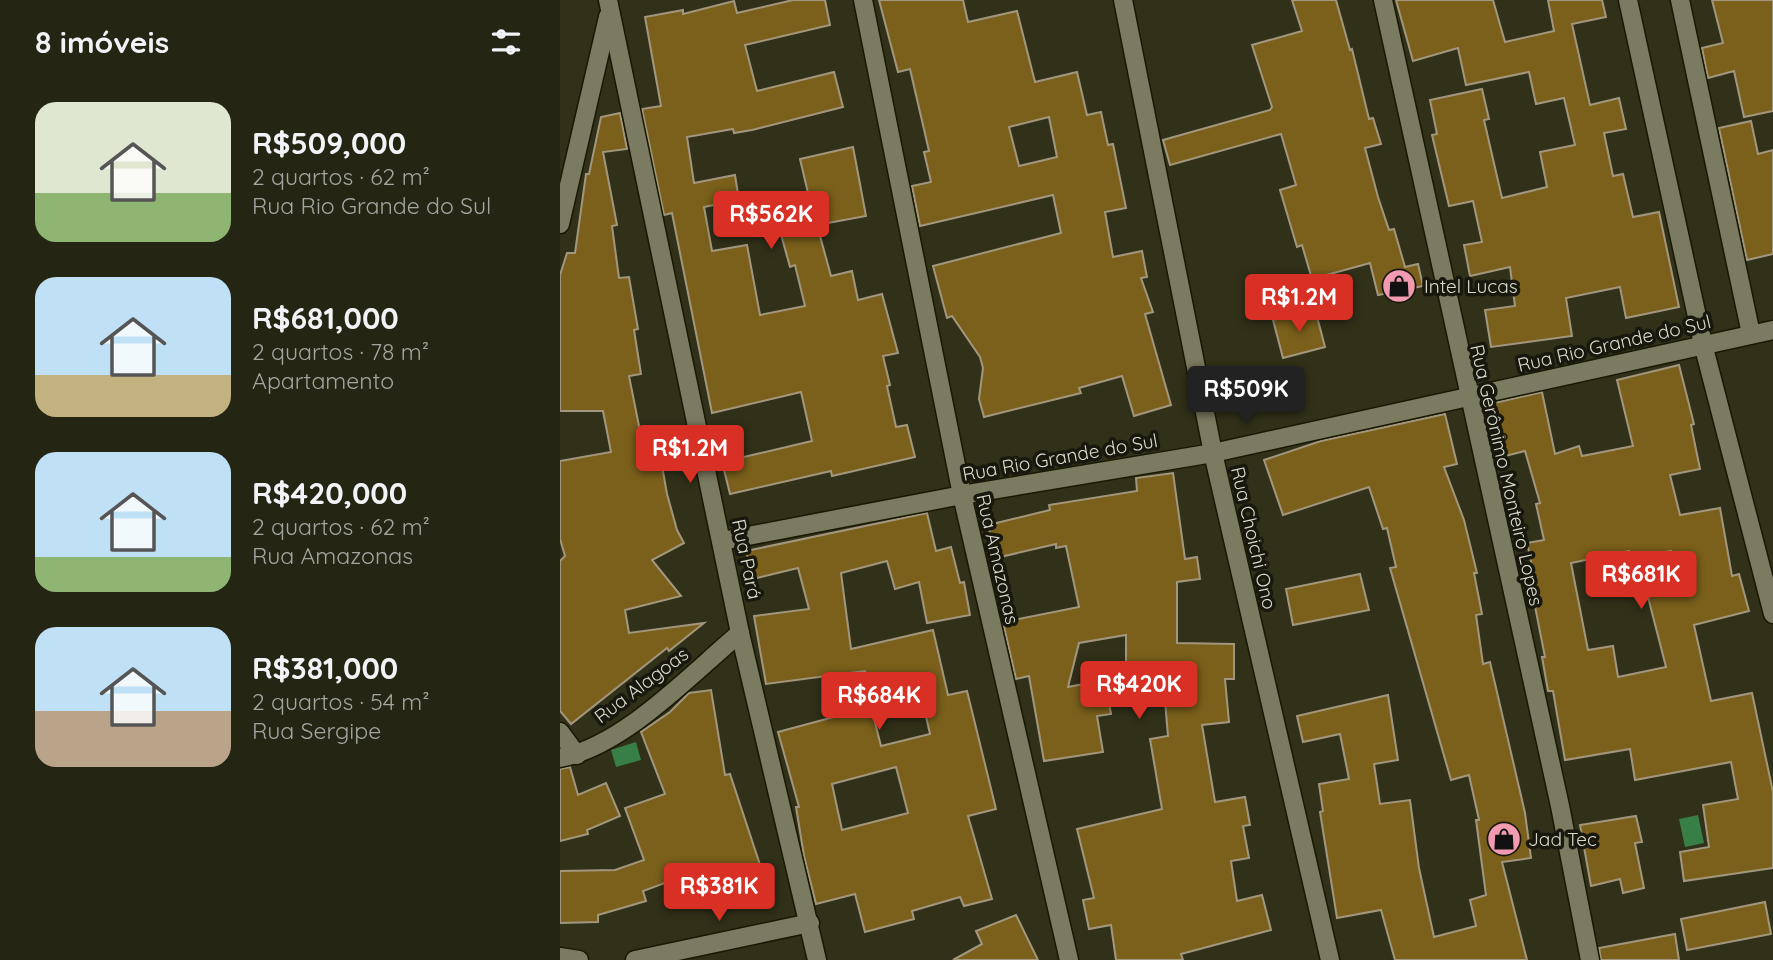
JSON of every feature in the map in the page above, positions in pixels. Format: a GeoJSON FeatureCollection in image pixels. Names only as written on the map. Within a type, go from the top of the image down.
{"type":"FeatureCollection","features":[{"type":"Feature","properties":{"kind":"street","name":"Rua Amazonas"},"geometry":{"type":"LineString","coordinates":[[863,0],[962,495],[1069,960]]}},
{"type":"Feature","properties":{"kind":"street","name":"Rua Choichi Ono"},"geometry":{"type":"LineString","coordinates":[[1124,0],[1213,453],[1330,960]]}},
{"type":"Feature","properties":{"kind":"street","name":"Rua Gerônimo Monteiro Lopes"},"geometry":{"type":"LineString","coordinates":[[1383,0],[1468,397],[1560,806],[1590,960]]}},
{"type":"Feature","properties":{"kind":"street"},"geometry":{"type":"LineString","coordinates":[[1628,0],[1703,344],[1773,614]]}},
{"type":"Feature","properties":{"kind":"street"},"geometry":{"type":"LineString","coordinates":[[1680,0],[1751,334]]}},
{"type":"Feature","properties":{"kind":"street"},"geometry":{"type":"LineString","coordinates":[[560,224],[609,5]]}},
{"type":"Feature","properties":{"kind":"street","name":"Rua Pará"},"geometry":{"type":"LineString","coordinates":[[609,5],[740,632],[817,960]]}},
{"type":"Feature","properties":{"kind":"street","name":"Rua Rio Grande do Sul"},"geometry":{"type":"LineString","coordinates":[[722,541],[962,495],[1213,453],[1773,330]]}},
{"type":"Feature","properties":{"kind":"street","name":"Rua Alagoas"},"geometry":{"type":"LineString","coordinates":[[568,756],[623,729],[740,632]]}},
{"type":"Feature","properties":{"kind":"street"},"geometry":{"type":"LineString","coordinates":[[560,732],[568,756]]}},
{"type":"Feature","properties":{"kind":"street"},"geometry":{"type":"LineString","coordinates":[[635,960],[810,923]]}},
{"type":"Feature","properties":{"kind":"street"},"geometry":{"type":"LineString","coordinates":[[560,957],[579,960]]}},
{"type":"Feature","properties":{"kind":"shaded area"},"geometry":{"type":"Polygon","coordinates":[[[636,742],[641,760],[616,767],[611,750],[636,742]]]}},
{"type":"Feature","properties":{"kind":"shaded area"},"geometry":{"type":"Polygon","coordinates":[[[1698,815],[1704,843],[1685,847],[1679,819],[1698,815]]]}},
{"type":"Feature","properties":{"kind":"building"},"geometry":{"type":"Polygon","coordinates":[[[793,0],[825,0],[830,25],[745,45],[757,91],[834,72],[843,107],[752,130],[734,133],[733,129],[687,137],[694,183],[735,175],[739,200],[704,207],[712,251],[747,245],[760,315],[805,306],[795,265],[790,267],[777,220],[812,210],[800,159],[853,147],[866,216],[817,225],[831,276],[852,271],[858,300],[882,294],[898,353],[883,356],[890,385],[887,386],[896,427],[907,425],[915,457],[832,476],[831,471],[730,494],[722,462],[812,441],[801,392],[712,413],[672,213],[664,215],[642,109],[661,106],[645,17],[683,10],[683,14],[734,1],[737,13],[793,0]]]}},
{"type":"Feature","properties":{"kind":"building"},"geometry":{"type":"Polygon","coordinates":[[[879,0],[963,0],[968,22],[1017,11],[1035,82],[1077,72],[1087,115],[1101,112],[1108,145],[1113,144],[1126,208],[1105,212],[1113,257],[1142,251],[1147,277],[1141,278],[1153,312],[1145,314],[1171,405],[1134,416],[1122,376],[1079,388],[1081,393],[984,417],[979,399],[983,368],[980,357],[952,316],[947,318],[933,266],[1061,233],[1053,195],[920,226],[912,186],[931,182],[924,152],[929,151],[910,69],[898,72],[879,0]],[[1049,117],[1009,127],[1019,166],[1057,157],[1049,117]]]}},
{"type":"Feature","properties":{"kind":"building"},"geometry":{"type":"Polygon","coordinates":[[[1292,0],[1336,0],[1350,50],[1352,49],[1369,119],[1373,118],[1381,144],[1365,148],[1378,197],[1389,230],[1394,229],[1405,267],[1418,264],[1423,286],[1378,295],[1370,263],[1312,279],[1302,245],[1297,247],[1280,190],[1296,185],[1281,134],[1170,165],[1163,140],[1270,110],[1272,107],[1252,45],[1302,31],[1292,0]]]}},
{"type":"Feature","properties":{"kind":"building"},"geometry":{"type":"Polygon","coordinates":[[[1396,0],[1493,0],[1505,42],[1554,31],[1548,0],[1602,0],[1606,17],[1572,24],[1590,105],[1619,98],[1626,129],[1604,133],[1613,176],[1623,174],[1633,217],[1659,212],[1679,307],[1626,318],[1620,287],[1566,298],[1572,336],[1491,347],[1485,310],[1515,306],[1510,267],[1470,276],[1464,245],[1482,242],[1473,201],[1449,206],[1432,135],[1437,134],[1430,100],[1482,89],[1489,119],[1484,120],[1502,198],[1547,187],[1540,152],[1575,145],[1564,98],[1536,104],[1529,72],[1466,85],[1458,48],[1413,61],[1396,0]]]}},
{"type":"Feature","properties":{"kind":"building"},"geometry":{"type":"Polygon","coordinates":[[[1712,0],[1773,0],[1773,111],[1744,117],[1734,71],[1708,78],[1702,48],[1723,43],[1712,0]]]}},
{"type":"Feature","properties":{"kind":"building"},"geometry":{"type":"Polygon","coordinates":[[[620,113],[627,149],[603,152],[617,225],[612,226],[619,278],[629,277],[638,329],[634,330],[641,374],[629,376],[643,446],[658,443],[667,494],[677,530],[684,543],[652,560],[681,596],[625,610],[629,633],[704,623],[669,651],[667,648],[571,724],[560,711],[560,561],[565,556],[560,539],[560,461],[611,452],[603,411],[560,411],[560,275],[567,253],[575,253],[586,174],[589,174],[601,117],[620,113]]]}},
{"type":"Feature","properties":{"kind":"building"},"geometry":{"type":"Polygon","coordinates":[[[1751,121],[1758,154],[1773,150],[1773,254],[1747,260],[1719,128],[1751,121]]]}},
{"type":"Feature","properties":{"kind":"building"},"geometry":{"type":"Polygon","coordinates":[[[1315,309],[1325,347],[1283,358],[1273,320],[1315,309]]]}},
{"type":"Feature","properties":{"kind":"building"},"geometry":{"type":"Polygon","coordinates":[[[1679,365],[1694,424],[1691,425],[1700,469],[1670,475],[1680,515],[1720,508],[1732,576],[1739,574],[1749,611],[1694,625],[1711,701],[1752,693],[1773,792],[1773,868],[1684,881],[1680,852],[1709,847],[1703,805],[1738,799],[1731,762],[1635,780],[1630,749],[1565,760],[1553,691],[1548,691],[1542,657],[1545,657],[1529,576],[1534,575],[1527,543],[1544,540],[1536,504],[1540,503],[1525,451],[1501,457],[1490,404],[1542,392],[1555,454],[1579,446],[1582,456],[1633,446],[1617,380],[1679,365]],[[1629,551],[1571,563],[1588,650],[1613,646],[1618,677],[1666,667],[1648,597],[1679,589],[1671,551],[1630,558],[1629,551]]]}},
{"type":"Feature","properties":{"kind":"building"},"geometry":{"type":"Polygon","coordinates":[[[1445,414],[1457,464],[1444,467],[1464,520],[1477,573],[1474,573],[1482,614],[1476,615],[1483,664],[1490,662],[1525,813],[1531,858],[1502,862],[1527,960],[1395,960],[1381,910],[1337,918],[1320,812],[1323,811],[1319,784],[1349,779],[1340,734],[1303,742],[1297,716],[1388,695],[1398,760],[1374,764],[1380,804],[1410,800],[1419,868],[1434,937],[1476,926],[1470,900],[1486,895],[1476,820],[1479,820],[1469,775],[1451,780],[1390,568],[1396,567],[1387,528],[1383,529],[1369,487],[1283,515],[1264,460],[1321,441],[1445,414]]]}},
{"type":"Feature","properties":{"kind":"building"},"geometry":{"type":"Polygon","coordinates":[[[1173,473],[1185,559],[1197,557],[1200,579],[1177,582],[1177,643],[1234,644],[1234,679],[1225,679],[1229,722],[1202,725],[1215,802],[1245,797],[1250,825],[1243,826],[1249,858],[1231,861],[1237,901],[1262,895],[1271,930],[1181,954],[1183,960],[1116,960],[1111,925],[1089,929],[1083,900],[1094,898],[1077,829],[1162,809],[1150,739],[1168,736],[1163,678],[1126,678],[1126,635],[1079,643],[1068,687],[1105,680],[1111,714],[1097,716],[1103,752],[1044,761],[1029,676],[1016,679],[1003,622],[1079,607],[1066,546],[1056,548],[1056,544],[996,558],[988,525],[1050,510],[1049,505],[1137,491],[1136,478],[1173,473]]]}},
{"type":"Feature","properties":{"kind":"building"},"geometry":{"type":"Polygon","coordinates":[[[927,513],[936,551],[951,547],[960,583],[964,582],[970,615],[927,623],[919,582],[895,589],[887,561],[841,573],[851,649],[933,630],[948,695],[967,691],[996,809],[968,816],[992,899],[964,906],[960,897],[912,911],[914,919],[865,932],[855,894],[816,904],[804,856],[796,807],[799,807],[778,732],[871,707],[881,746],[930,734],[920,690],[871,701],[865,671],[766,684],[754,616],[809,609],[798,568],[753,579],[746,551],[927,513]],[[896,767],[832,784],[842,830],[908,813],[896,767]]]}},
{"type":"Feature","properties":{"kind":"building"},"geometry":{"type":"Polygon","coordinates":[[[1360,574],[1369,610],[1293,625],[1286,589],[1360,574]]]}},
{"type":"Feature","properties":{"kind":"building"},"geometry":{"type":"Polygon","coordinates":[[[711,690],[725,775],[730,774],[768,889],[735,900],[733,892],[694,903],[686,875],[643,891],[646,901],[598,915],[598,922],[560,923],[560,871],[615,870],[644,860],[625,808],[665,794],[641,732],[670,712],[689,693],[711,690]]]}},
{"type":"Feature","properties":{"kind":"building"},"geometry":{"type":"Polygon","coordinates":[[[570,767],[578,795],[606,783],[620,816],[587,830],[588,834],[560,841],[560,769],[570,767]]]}},
{"type":"Feature","properties":{"kind":"building"},"geometry":{"type":"Polygon","coordinates":[[[1636,816],[1642,842],[1635,843],[1644,888],[1623,893],[1620,879],[1591,886],[1580,825],[1636,816]]]}},
{"type":"Feature","properties":{"kind":"building"},"geometry":{"type":"Polygon","coordinates":[[[1765,902],[1771,934],[1687,950],[1681,919],[1765,902]]]}},
{"type":"Feature","properties":{"kind":"building"},"geometry":{"type":"Polygon","coordinates":[[[1016,915],[1038,960],[953,960],[982,944],[976,931],[1016,915]]]}},
{"type":"Feature","properties":{"kind":"building"},"geometry":{"type":"Polygon","coordinates":[[[1675,934],[1679,960],[1601,960],[1599,948],[1675,934]]]}},
{"type":"Feature","properties":{"kind":"place","name":"Intel Lucas"},"geometry":{"type":"Point","coordinates":[1399,286]}},
{"type":"Feature","properties":{"kind":"place","name":"Jad Tec"},"geometry":{"type":"Point","coordinates":[1504,839]}}]}
